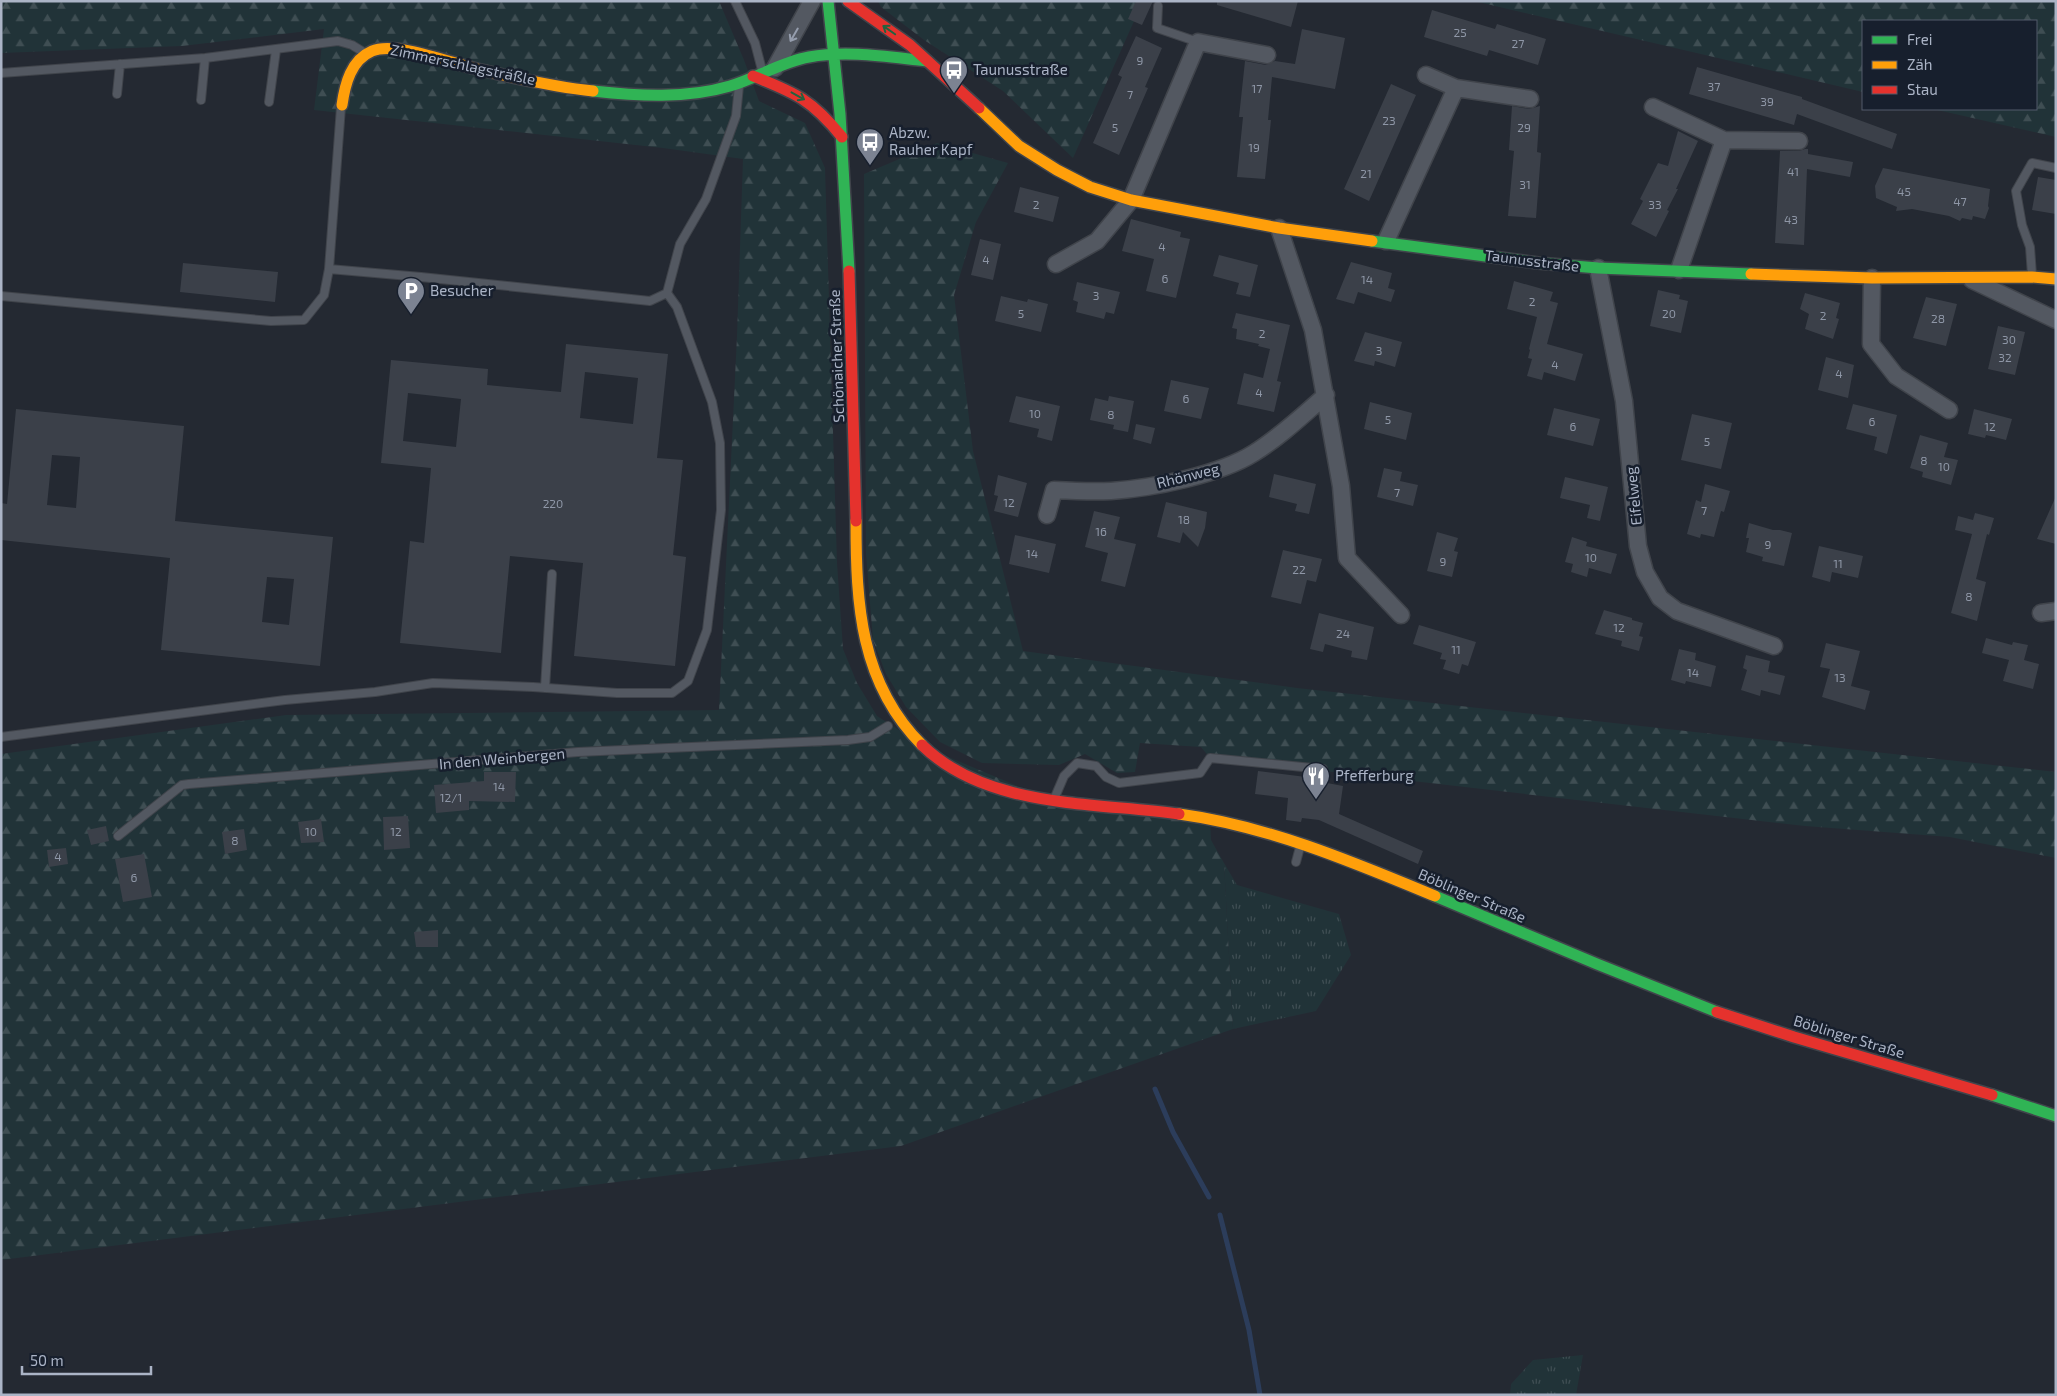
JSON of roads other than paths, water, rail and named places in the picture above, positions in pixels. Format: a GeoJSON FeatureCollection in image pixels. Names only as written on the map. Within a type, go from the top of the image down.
{"type":"FeatureCollection","features":[{"type":"Feature","properties":{"kind":"main road","name":"Schönaicher Straße"},"geometry":{"type":"LineString","coordinates":[[828,1],[835,53],[842,137],[856,460],[858,588],[866,647],[892,717]]}},
{"type":"Feature","properties":{"kind":"main road","name":"Taunusstraße"},"geometry":{"type":"LineString","coordinates":[[848,1],[897,36],[927,61],[1019,146],[1057,170],[1090,187],[1131,200],[1279,228],[1538,263],[1598,268],[1872,278],[2032,277],[2056,280]]}},
{"type":"Feature","properties":{"kind":"main road","name":"Zimmerschlagsträßle"},"geometry":{"type":"LineString","coordinates":[[367,54],[375,49],[389,48],[497,73],[618,95],[705,92],[738,83],[808,57],[835,53]]}},
{"type":"Feature","properties":{"kind":"main road"},"geometry":{"type":"LineString","coordinates":[[835,53],[868,54],[927,61]]}},
{"type":"Feature","properties":{"kind":"main road"},"geometry":{"type":"LineString","coordinates":[[342,105],[348,76],[354,65],[367,54]]}},
{"type":"Feature","properties":{"kind":"main road"},"geometry":{"type":"LineString","coordinates":[[764,72],[787,90],[812,104],[842,137]]}},
{"type":"Feature","properties":{"kind":"main road","name":"Böblinger Straße"},"geometry":{"type":"LineString","coordinates":[[892,717],[955,770],[986,784],[1054,801],[1138,808],[1210,819],[1261,831],[1367,868],[1650,986],[1714,1010],[1772,1030],[2056,1116]]}},
{"type":"Feature","properties":{"kind":"street"},"geometry":{"type":"LineString","coordinates":[[764,72],[812,1]]}},
{"type":"Feature","properties":{"kind":"street"},"geometry":{"type":"LineString","coordinates":[[1056,264],[1097,241],[1131,200],[1198,42],[1267,55]]}},
{"type":"Feature","properties":{"kind":"street"},"geometry":{"type":"LineString","coordinates":[[1426,75],[1456,88],[1530,99]]}},
{"type":"Feature","properties":{"kind":"street"},"geometry":{"type":"LineString","coordinates":[[1386,241],[1456,88]]}},
{"type":"Feature","properties":{"kind":"street"},"geometry":{"type":"LineString","coordinates":[[1653,107],[1724,140],[1799,141]]}},
{"type":"Feature","properties":{"kind":"street"},"geometry":{"type":"LineString","coordinates":[[1679,270],[1724,140]]}},
{"type":"Feature","properties":{"kind":"street"},"geometry":{"type":"LineString","coordinates":[[1279,228],[1313,330],[1341,486],[1347,558],[1401,615]]}},
{"type":"Feature","properties":{"kind":"street","name":"Eifelweg"},"geometry":{"type":"LineString","coordinates":[[1598,268],[1624,401],[1638,546],[1645,572],[1660,598],[1677,611],[1774,646]]}},
{"type":"Feature","properties":{"kind":"street"},"geometry":{"type":"LineString","coordinates":[[1872,278],[1871,344],[1896,376],[1948,410]]}},
{"type":"Feature","properties":{"kind":"street","name":"Taunusstraße"},"geometry":{"type":"LineString","coordinates":[[1969,278],[2056,320]]}},
{"type":"Feature","properties":{"kind":"street","name":"Rhönweg"},"geometry":{"type":"LineString","coordinates":[[1047,515],[1054,490],[1111,491],[1168,483],[1222,468],[1253,454],[1282,433],[1326,395]]}},
{"type":"Feature","properties":{"kind":"lane"},"geometry":{"type":"LineString","coordinates":[[735,1],[755,43],[764,72]]}},
{"type":"Feature","properties":{"kind":"lane"},"geometry":{"type":"LineString","coordinates":[[1158,6],[1157,28],[1198,42]]}},
{"type":"Feature","properties":{"kind":"lane","name":"Zimmerschlagsträßle"},"geometry":{"type":"LineString","coordinates":[[1,73],[205,58],[338,41],[352,45],[367,54]]}},
{"type":"Feature","properties":{"kind":"lane"},"geometry":{"type":"LineString","coordinates":[[269,102],[276,50]]}},
{"type":"Feature","properties":{"kind":"lane"},"geometry":{"type":"LineString","coordinates":[[201,100],[205,58]]}},
{"type":"Feature","properties":{"kind":"lane"},"geometry":{"type":"LineString","coordinates":[[116,94],[120,64]]}},
{"type":"Feature","properties":{"kind":"lane"},"geometry":{"type":"LineString","coordinates":[[329,269],[650,301],[667,292],[680,244],[706,199],[736,116],[738,83]]}},
{"type":"Feature","properties":{"kind":"lane"},"geometry":{"type":"LineString","coordinates":[[1,296],[271,321],[304,320],[324,295],[329,269],[342,105]]}},
{"type":"Feature","properties":{"kind":"lane"},"geometry":{"type":"LineString","coordinates":[[2032,277],[2030,247],[2022,225],[2016,191],[2032,163],[2056,168]]}},
{"type":"Feature","properties":{"kind":"lane"},"geometry":{"type":"LineString","coordinates":[[1,737],[285,700],[375,692],[433,683],[617,693],[672,693],[688,681],[707,630],[721,510],[720,443],[712,402],[678,307],[667,292]]}},
{"type":"Feature","properties":{"kind":"lane"},"geometry":{"type":"LineString","coordinates":[[545,688],[552,574]]}},
{"type":"Feature","properties":{"kind":"lane","name":"In den Weinbergen"},"geometry":{"type":"LineString","coordinates":[[118,836],[182,785],[578,752],[848,740],[870,737],[892,717]]}},
{"type":"Feature","properties":{"kind":"lane"},"geometry":{"type":"LineString","coordinates":[[1054,801],[1064,776],[1078,763],[1096,766],[1106,777],[1118,783],[1200,773],[1210,758],[1323,769]]}},
{"type":"Feature","properties":{"kind":"lane"},"geometry":{"type":"LineString","coordinates":[[1296,862],[1300,844]]}},
{"type":"Feature","properties":{"kind":"waterway"},"geometry":{"type":"LineString","coordinates":[[1155,1089],[1173,1132],[1209,1197]]}},
{"type":"Feature","properties":{"kind":"waterway"},"geometry":{"type":"LineString","coordinates":[[1220,1215],[1249,1330],[1260,1395]]}},
{"type":"Feature","properties":{"kind":"place","name":"Taunusstraße"},"geometry":{"type":"Point","coordinates":[954,94]}},
{"type":"Feature","properties":{"kind":"place","name":"Abzw. Rauher Kapf"},"geometry":{"type":"Point","coordinates":[870,166]}},
{"type":"Feature","properties":{"kind":"place","name":"Besucher"},"geometry":{"type":"Point","coordinates":[411,315]}},
{"type":"Feature","properties":{"kind":"place","name":"Pfefferburg"},"geometry":{"type":"Point","coordinates":[1316,800]}}]}
